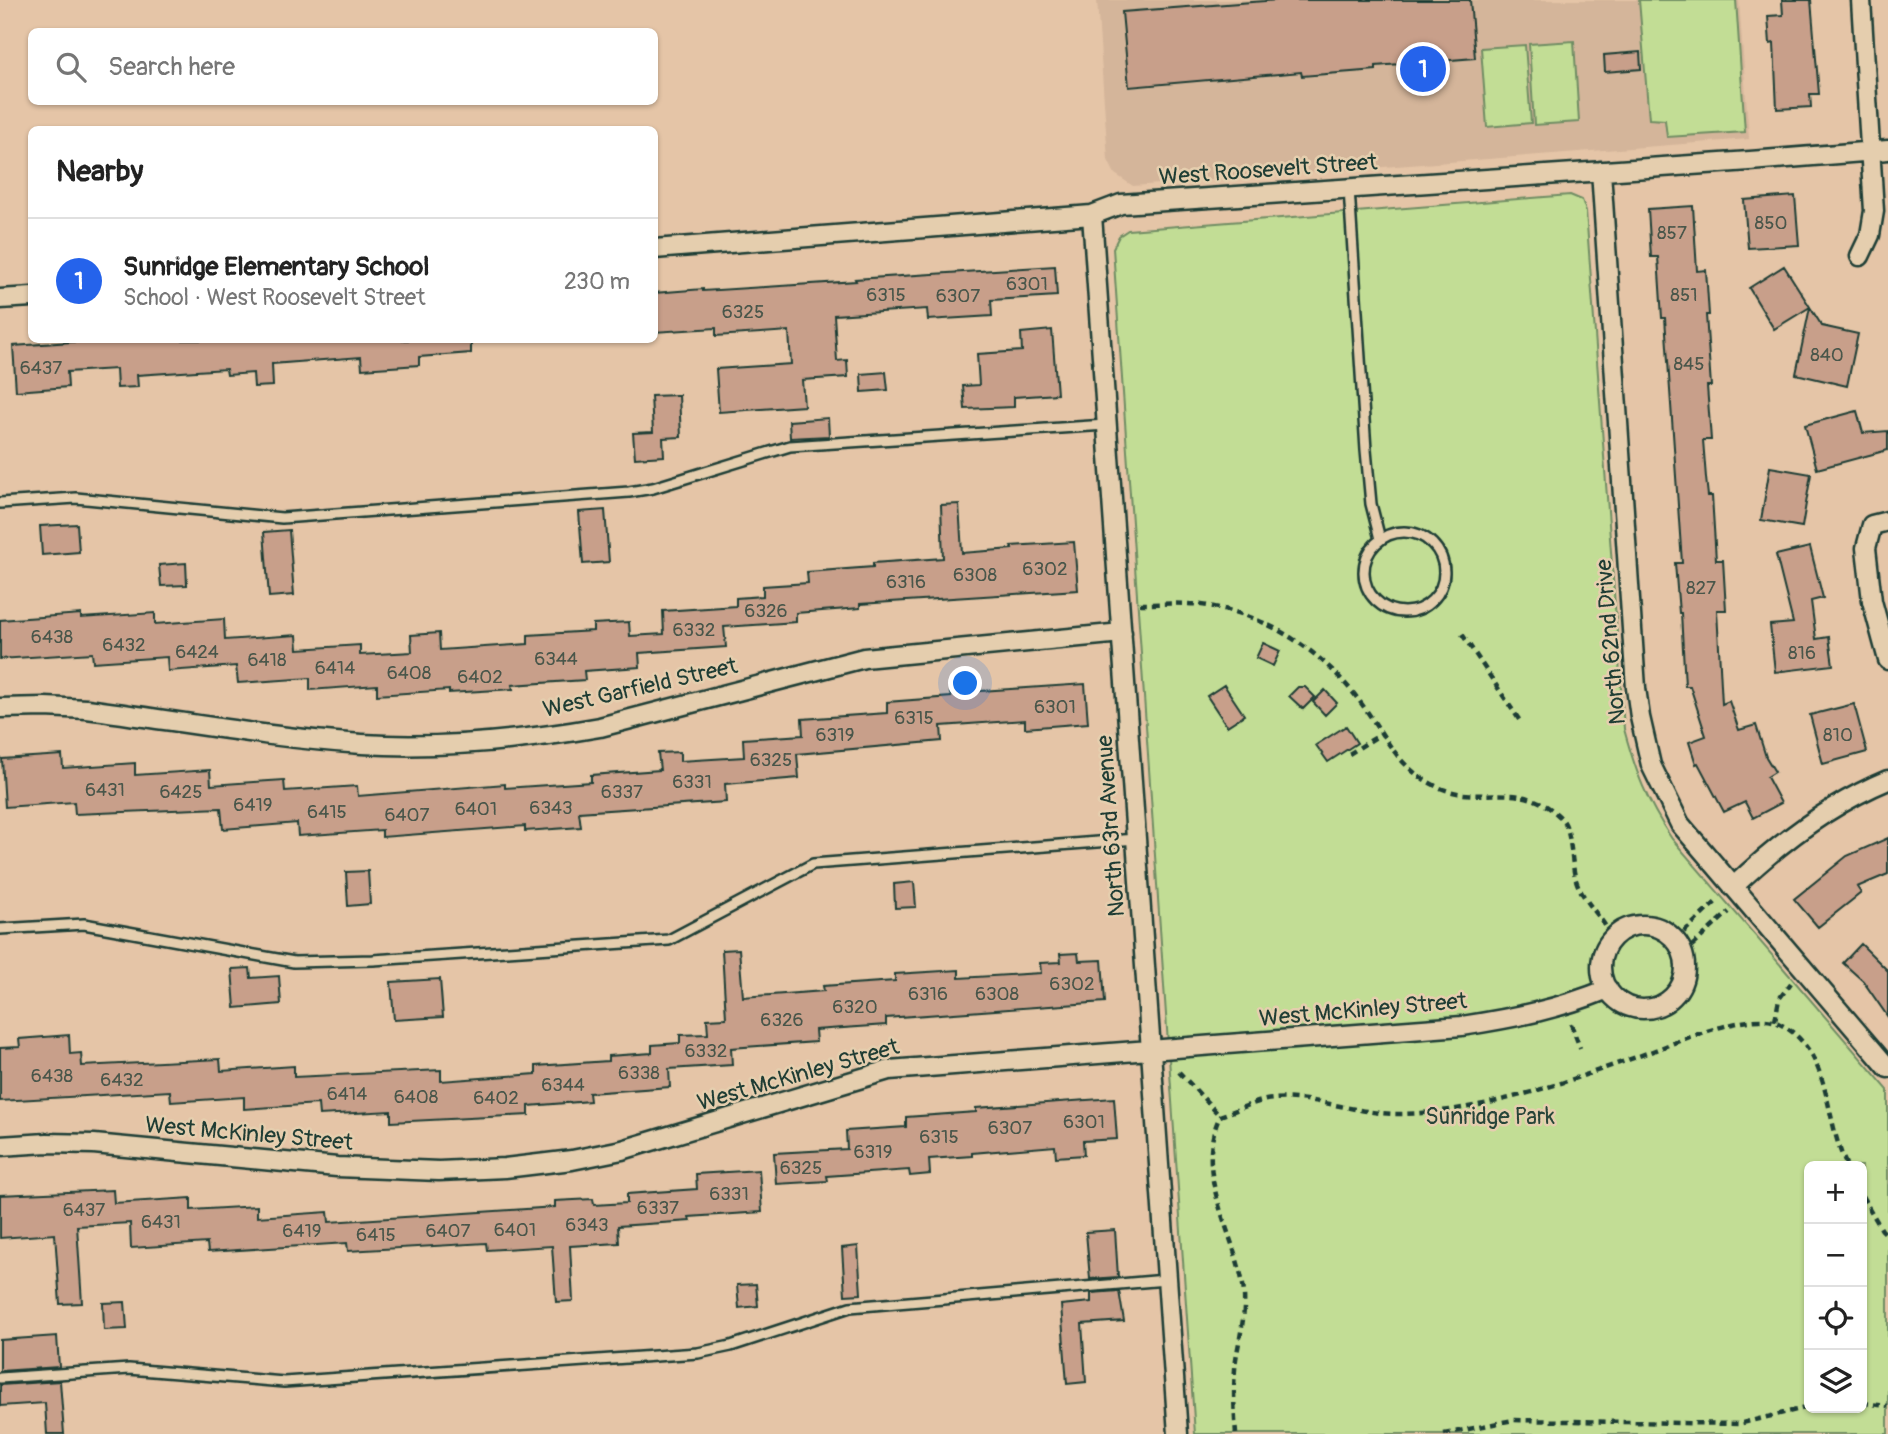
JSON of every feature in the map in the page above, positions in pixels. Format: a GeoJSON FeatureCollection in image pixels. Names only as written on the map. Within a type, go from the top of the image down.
{"type":"FeatureCollection","features":[{"type":"Feature","properties":{"kind":"street"},"geometry":{"type":"LineString","coordinates":[[1860,256],[1870,235],[1879,150],[1861,0]]}},
{"type":"Feature","properties":{"kind":"street","name":"West Roosevelt Street"},"geometry":{"type":"LineString","coordinates":[[658,249],[1092,215],[1121,204],[1879,150]]}},
{"type":"Feature","properties":{"kind":"street","name":"North 62nd Drive"},"geometry":{"type":"LineString","coordinates":[[1601,171],[1636,688],[1651,765],[1680,824],[1888,1067]]}},
{"type":"Feature","properties":{"kind":"street","name":"North 63rd Avenue"},"geometry":{"type":"LineString","coordinates":[[1092,215],[1178,1434]]}},
{"type":"Feature","properties":{"kind":"street"},"geometry":{"type":"LineString","coordinates":[[0,299],[28,297]]}},
{"type":"Feature","properties":{"kind":"street"},"geometry":{"type":"LineString","coordinates":[[1880,523],[1866,548],[1872,601],[1888,660]]}},
{"type":"Feature","properties":{"kind":"street","name":"West Garfield Street"},"geometry":{"type":"LineString","coordinates":[[0,708],[45,706],[87,709],[362,744],[456,745],[546,736],[600,727],[828,665],[864,658],[1122,633]]}},
{"type":"Feature","properties":{"kind":"street"},"geometry":{"type":"LineString","coordinates":[[1732,887],[1787,839],[1852,797],[1888,780]]}},
{"type":"Feature","properties":{"kind":"street"},"geometry":{"type":"LineString","coordinates":[[1637,925],[1651,925],[1664,930],[1679,947],[1685,965],[1679,989],[1661,1004],[1637,1008],[1626,1005],[1608,989],[1602,976],[1601,963],[1612,938],[1623,930],[1637,925]]}},
{"type":"Feature","properties":{"kind":"street","name":"West McKinley Street"},"geometry":{"type":"LineString","coordinates":[[0,1146],[94,1144],[388,1170],[505,1168],[572,1160],[622,1150],[889,1070],[1462,1026],[1564,1007],[1608,989]]}},
{"type":"Feature","properties":{"kind":"lane"},"geometry":{"type":"LineString","coordinates":[[1349,189],[1366,450],[1371,504],[1380,539]]}},
{"type":"Feature","properties":{"kind":"lane"},"geometry":{"type":"LineString","coordinates":[[0,503],[76,498],[282,518],[629,492],[653,488],[790,446],[1106,425]]}},
{"type":"Feature","properties":{"kind":"lane"},"geometry":{"type":"LineString","coordinates":[[1392,533],[1417,534],[1437,549],[1444,572],[1442,585],[1427,605],[1414,611],[1400,612],[1375,600],[1367,589],[1365,562],[1380,539],[1392,533]]}},
{"type":"Feature","properties":{"kind":"lane"},"geometry":{"type":"LineString","coordinates":[[0,929],[84,923],[295,962],[373,960],[669,940],[813,864],[1136,839]]}},
{"type":"Feature","properties":{"kind":"lane"},"geometry":{"type":"LineString","coordinates":[[0,1378],[129,1370],[284,1382],[698,1353],[731,1346],[850,1307],[1166,1280]]}},
{"type":"Feature","properties":{"kind":"path"},"geometry":{"type":"LineString","coordinates":[[1140,604],[1211,606],[1236,612],[1268,625],[1324,662],[1361,702],[1404,766],[1433,785],[1461,795],[1528,796],[1553,810],[1565,822],[1576,882],[1590,905],[1605,922],[1612,938]]}},
{"type":"Feature","properties":{"kind":"path"},"geometry":{"type":"LineString","coordinates":[[1462,634],[1520,721]]}},
{"type":"Feature","properties":{"kind":"path"},"geometry":{"type":"LineString","coordinates":[[1349,754],[1381,734]]}},
{"type":"Feature","properties":{"kind":"path"},"geometry":{"type":"LineString","coordinates":[[1679,947],[1718,900]]}},
{"type":"Feature","properties":{"kind":"path"},"geometry":{"type":"LineString","coordinates":[[1679,947],[1729,912]]}},
{"type":"Feature","properties":{"kind":"path"},"geometry":{"type":"LineString","coordinates":[[1775,1021],[1779,999],[1791,983]]}},
{"type":"Feature","properties":{"kind":"path"},"geometry":{"type":"LineString","coordinates":[[1236,1434],[1234,1396],[1236,1360],[1243,1325],[1243,1287],[1210,1170],[1212,1133],[1220,1116],[1265,1100],[1301,1100],[1396,1114],[1468,1107],[1561,1084],[1733,1023],[1775,1021],[1800,1038],[1821,1070],[1838,1148],[1844,1161]]}},
{"type":"Feature","properties":{"kind":"path"},"geometry":{"type":"LineString","coordinates":[[1570,1024],[1580,1048]]}},
{"type":"Feature","properties":{"kind":"path"},"geometry":{"type":"LineString","coordinates":[[1179,1072],[1220,1116]]}},
{"type":"Feature","properties":{"kind":"path"},"geometry":{"type":"LineString","coordinates":[[1867,1204],[1888,1236]]}},
{"type":"Feature","properties":{"kind":"path"},"geometry":{"type":"LineString","coordinates":[[1867,1404],[1888,1406]]}},
{"type":"Feature","properties":{"kind":"path"},"geometry":{"type":"LineString","coordinates":[[1444,1434],[1513,1420],[1738,1424],[1804,1408]]}},
{"type":"Feature","properties":{"kind":"shaded area"},"geometry":{"type":"Polygon","coordinates":[[[1097,0],[1739,0],[1749,139],[1133,186],[1115,174],[1108,160],[1097,0]]]}},
{"type":"Feature","properties":{"kind":"green space"},"geometry":{"type":"Polygon","coordinates":[[[1639,0],[1736,0],[1745,132],[1667,137],[1665,120],[1649,119],[1639,0]]]}},
{"type":"Feature","properties":{"kind":"green space"},"geometry":{"type":"Polygon","coordinates":[[[1574,41],[1579,122],[1534,125],[1529,44],[1574,41]]]}},
{"type":"Feature","properties":{"kind":"green space"},"geometry":{"type":"Polygon","coordinates":[[[1525,45],[1531,123],[1487,127],[1481,48],[1525,45]]]}},
{"type":"Feature","properties":{"kind":"green space","name":"Sunridge Park"},"geometry":{"type":"Polygon","coordinates":[[[1570,195],[1582,200],[1586,211],[1624,729],[1643,786],[1672,839],[1888,1090],[1888,1434],[1195,1434],[1113,248],[1119,236],[1128,230],[1570,195]]]}},
{"type":"Feature","properties":{"kind":"building"},"geometry":{"type":"Polygon","coordinates":[[[1278,0],[1470,0],[1475,58],[1376,66],[1376,70],[1302,76],[1301,72],[1129,87],[1122,12],[1278,0]]]}},
{"type":"Feature","properties":{"kind":"building"},"geometry":{"type":"Polygon","coordinates":[[[1782,0],[1811,0],[1819,94],[1810,94],[1811,107],[1777,109],[1774,43],[1770,44],[1768,16],[1783,15],[1782,0]]]}},
{"type":"Feature","properties":{"kind":"building"},"geometry":{"type":"Polygon","coordinates":[[[1640,52],[1641,69],[1605,72],[1604,55],[1640,52]]]}},
{"type":"Feature","properties":{"kind":"building"},"geometry":{"type":"Polygon","coordinates":[[[1795,196],[1799,245],[1748,248],[1744,200],[1795,196]]]}},
{"type":"Feature","properties":{"kind":"building"},"geometry":{"type":"Polygon","coordinates":[[[1693,206],[1697,271],[1706,270],[1709,315],[1706,315],[1711,386],[1707,386],[1711,440],[1703,440],[1708,496],[1712,496],[1716,560],[1723,560],[1726,610],[1717,610],[1722,704],[1729,701],[1739,730],[1756,725],[1766,757],[1775,772],[1767,777],[1781,803],[1753,818],[1745,802],[1724,812],[1698,763],[1696,764],[1689,742],[1706,736],[1690,686],[1685,686],[1675,563],[1682,563],[1665,318],[1662,318],[1658,257],[1651,257],[1648,209],[1693,206]]]}},
{"type":"Feature","properties":{"kind":"building"},"geometry":{"type":"Polygon","coordinates":[[[1055,266],[1057,296],[991,300],[992,316],[928,320],[927,309],[834,315],[837,361],[847,360],[848,377],[802,380],[804,406],[719,412],[716,369],[791,364],[789,331],[716,336],[716,328],[658,332],[658,293],[856,281],[855,279],[1055,266]]]}},
{"type":"Feature","properties":{"kind":"building"},"geometry":{"type":"Polygon","coordinates":[[[1784,266],[1810,307],[1774,329],[1749,288],[1784,266]]]}},
{"type":"Feature","properties":{"kind":"building"},"geometry":{"type":"Polygon","coordinates":[[[1810,307],[1822,326],[1858,334],[1847,386],[1796,374],[1810,307]]]}},
{"type":"Feature","properties":{"kind":"building"},"geometry":{"type":"Polygon","coordinates":[[[1052,330],[1057,394],[1014,397],[1014,407],[965,409],[963,386],[979,385],[977,354],[1022,351],[1021,333],[1052,330]]]}},
{"type":"Feature","properties":{"kind":"building"},"geometry":{"type":"Polygon","coordinates":[[[57,343],[471,343],[471,353],[419,357],[419,365],[362,369],[361,357],[272,364],[273,386],[254,387],[253,373],[227,375],[226,369],[137,375],[138,387],[117,388],[116,369],[67,372],[68,387],[16,391],[13,346],[57,343]]]}},
{"type":"Feature","properties":{"kind":"building"},"geometry":{"type":"Polygon","coordinates":[[[886,372],[888,390],[862,392],[861,374],[886,372]]]}},
{"type":"Feature","properties":{"kind":"building"},"geometry":{"type":"Polygon","coordinates":[[[679,395],[681,437],[663,438],[664,456],[635,458],[633,433],[653,432],[651,396],[679,395]]]}},
{"type":"Feature","properties":{"kind":"building"},"geometry":{"type":"Polygon","coordinates":[[[1857,411],[1863,433],[1888,431],[1888,450],[1817,469],[1805,425],[1857,411]]]}},
{"type":"Feature","properties":{"kind":"building"},"geometry":{"type":"Polygon","coordinates":[[[828,418],[829,436],[790,438],[789,421],[828,418]]]}},
{"type":"Feature","properties":{"kind":"building"},"geometry":{"type":"Polygon","coordinates":[[[1770,467],[1811,474],[1802,527],[1761,520],[1770,467]]]}},
{"type":"Feature","properties":{"kind":"building"},"geometry":{"type":"Polygon","coordinates":[[[959,504],[962,553],[1012,549],[1011,546],[1074,542],[1078,590],[860,604],[860,608],[796,613],[796,622],[724,627],[726,647],[639,653],[640,667],[584,671],[585,680],[512,685],[513,689],[377,695],[377,685],[310,690],[310,678],[238,683],[236,666],[168,671],[167,657],[93,662],[92,653],[0,659],[0,620],[81,614],[81,618],[155,613],[155,624],[224,619],[225,640],[297,635],[298,649],[360,645],[360,655],[412,652],[411,635],[439,633],[440,650],[528,644],[528,635],[593,631],[593,624],[629,622],[630,636],[664,634],[663,611],[736,606],[736,598],[763,596],[763,586],[808,583],[807,572],[873,567],[873,563],[943,558],[941,505],[959,504]]]}},
{"type":"Feature","properties":{"kind":"building"},"geometry":{"type":"Polygon","coordinates":[[[605,510],[609,562],[583,564],[579,512],[605,510]]]}},
{"type":"Feature","properties":{"kind":"building"},"geometry":{"type":"Polygon","coordinates":[[[77,524],[79,552],[42,555],[40,526],[77,524]]]}},
{"type":"Feature","properties":{"kind":"building"},"geometry":{"type":"Polygon","coordinates":[[[289,530],[294,595],[269,597],[264,532],[289,530]]]}},
{"type":"Feature","properties":{"kind":"building"},"geometry":{"type":"Polygon","coordinates":[[[1810,547],[1823,598],[1811,601],[1816,639],[1829,637],[1833,665],[1775,672],[1770,625],[1793,623],[1776,555],[1810,547]]]}},
{"type":"Feature","properties":{"kind":"building"},"geometry":{"type":"Polygon","coordinates":[[[186,563],[187,585],[161,586],[159,565],[186,563]]]}},
{"type":"Feature","properties":{"kind":"building"},"geometry":{"type":"Polygon","coordinates":[[[1263,643],[1280,651],[1273,666],[1256,658],[1263,643]]]}},
{"type":"Feature","properties":{"kind":"building"},"geometry":{"type":"Polygon","coordinates":[[[1085,684],[1088,723],[1025,728],[1025,720],[941,726],[942,741],[797,754],[799,778],[725,784],[726,802],[579,812],[581,827],[525,831],[525,826],[382,837],[382,830],[298,836],[297,823],[223,829],[221,808],[75,814],[74,802],[5,807],[2,759],[62,755],[63,768],[135,763],[135,775],[210,770],[211,785],[284,780],[285,791],[357,786],[358,796],[505,784],[505,788],[591,782],[591,775],[660,770],[658,753],[680,752],[680,761],[744,757],[743,739],[803,735],[802,719],[887,713],[887,702],[951,697],[950,693],[1085,684]]]}},
{"type":"Feature","properties":{"kind":"building"},"geometry":{"type":"Polygon","coordinates":[[[1224,685],[1244,715],[1227,726],[1207,696],[1224,685]]]}},
{"type":"Feature","properties":{"kind":"building"},"geometry":{"type":"Polygon","coordinates":[[[1298,687],[1305,687],[1315,697],[1303,709],[1289,696],[1298,687]]]}},
{"type":"Feature","properties":{"kind":"building"},"geometry":{"type":"Polygon","coordinates":[[[1325,690],[1337,703],[1325,715],[1313,702],[1325,690]]]}},
{"type":"Feature","properties":{"kind":"building"},"geometry":{"type":"Polygon","coordinates":[[[1854,704],[1867,752],[1823,764],[1810,715],[1854,704]]]}},
{"type":"Feature","properties":{"kind":"building"},"geometry":{"type":"Polygon","coordinates":[[[1346,726],[1357,743],[1328,762],[1316,745],[1346,726]]]}},
{"type":"Feature","properties":{"kind":"building"},"geometry":{"type":"Polygon","coordinates":[[[1888,838],[1888,874],[1857,887],[1861,893],[1818,927],[1794,899],[1847,856],[1888,838]]]}},
{"type":"Feature","properties":{"kind":"building"},"geometry":{"type":"Polygon","coordinates":[[[368,871],[370,904],[348,906],[346,872],[368,871]]]}},
{"type":"Feature","properties":{"kind":"building"},"geometry":{"type":"Polygon","coordinates":[[[914,882],[916,907],[895,908],[894,884],[914,882]]]}},
{"type":"Feature","properties":{"kind":"building"},"geometry":{"type":"Polygon","coordinates":[[[1861,944],[1888,971],[1888,1017],[1863,981],[1843,963],[1861,944]]]}},
{"type":"Feature","properties":{"kind":"building"},"geometry":{"type":"Polygon","coordinates":[[[739,949],[743,997],[824,991],[823,986],[895,981],[895,974],[959,970],[959,978],[1041,973],[1040,963],[1061,962],[1060,954],[1078,953],[1079,961],[1102,960],[1105,1002],[886,1018],[886,1025],[815,1030],[816,1042],[731,1048],[732,1065],[669,1069],[670,1087],[589,1093],[590,1101],[529,1106],[529,1115],[391,1122],[391,1111],[319,1115],[318,1104],[244,1109],[244,1097],[171,1102],[170,1091],[0,1101],[0,1048],[20,1047],[19,1039],[69,1035],[70,1054],[81,1053],[82,1066],[220,1059],[221,1071],[294,1066],[294,1077],[441,1070],[441,1081],[536,1074],[536,1066],[608,1061],[608,1056],[652,1053],[652,1045],[680,1043],[680,1035],[708,1034],[707,1019],[726,1018],[722,950],[739,949]]]}},
{"type":"Feature","properties":{"kind":"building"},"geometry":{"type":"Polygon","coordinates":[[[250,968],[251,978],[279,976],[281,1004],[235,1008],[232,969],[250,968]]]}},
{"type":"Feature","properties":{"kind":"building"},"geometry":{"type":"Polygon","coordinates":[[[440,979],[443,1017],[394,1020],[391,982],[440,979]]]}},
{"type":"Feature","properties":{"kind":"building"},"geometry":{"type":"Polygon","coordinates":[[[1114,1098],[1117,1139],[1083,1141],[1084,1155],[1056,1157],[1055,1146],[972,1153],[972,1156],[929,1159],[930,1174],[910,1176],[909,1170],[827,1176],[828,1181],[776,1184],[774,1153],[847,1149],[846,1131],[906,1127],[906,1117],[976,1112],[976,1108],[1114,1098]]]}},
{"type":"Feature","properties":{"kind":"building"},"geometry":{"type":"Polygon","coordinates":[[[759,1170],[762,1212],[618,1226],[619,1243],[570,1246],[573,1301],[556,1302],[552,1246],[487,1250],[486,1243],[348,1251],[347,1243],[208,1252],[207,1243],[131,1248],[130,1223],[77,1226],[82,1303],[60,1304],[55,1234],[0,1238],[0,1195],[113,1190],[114,1203],[191,1198],[191,1210],[257,1206],[257,1217],[328,1212],[329,1222],[555,1207],[555,1201],[593,1199],[594,1205],[627,1203],[627,1194],[697,1189],[696,1174],[759,1170]]]}},
{"type":"Feature","properties":{"kind":"building"},"geometry":{"type":"Polygon","coordinates":[[[1115,1230],[1118,1277],[1090,1279],[1086,1232],[1115,1230]]]}},
{"type":"Feature","properties":{"kind":"building"},"geometry":{"type":"Polygon","coordinates":[[[858,1246],[861,1294],[845,1295],[842,1248],[858,1246]]]}},
{"type":"Feature","properties":{"kind":"building"},"geometry":{"type":"Polygon","coordinates":[[[756,1284],[758,1306],[739,1308],[737,1285],[756,1284]]]}},
{"type":"Feature","properties":{"kind":"building"},"geometry":{"type":"Polygon","coordinates":[[[1119,1291],[1124,1321],[1082,1324],[1086,1382],[1067,1384],[1061,1305],[1091,1302],[1091,1293],[1119,1291]]]}},
{"type":"Feature","properties":{"kind":"building"},"geometry":{"type":"Polygon","coordinates":[[[125,1302],[127,1329],[104,1330],[103,1303],[125,1302]]]}},
{"type":"Feature","properties":{"kind":"building"},"geometry":{"type":"Polygon","coordinates":[[[57,1336],[59,1367],[0,1371],[0,1340],[57,1336]]]}},
{"type":"Feature","properties":{"kind":"building"},"geometry":{"type":"Polygon","coordinates":[[[60,1381],[64,1434],[47,1434],[45,1403],[0,1406],[0,1385],[60,1381]]]}},
{"type":"Feature","properties":{"kind":"place","name":"Sunridge Elementary School"},"geometry":{"type":"Point","coordinates":[1423,69]}}]}
